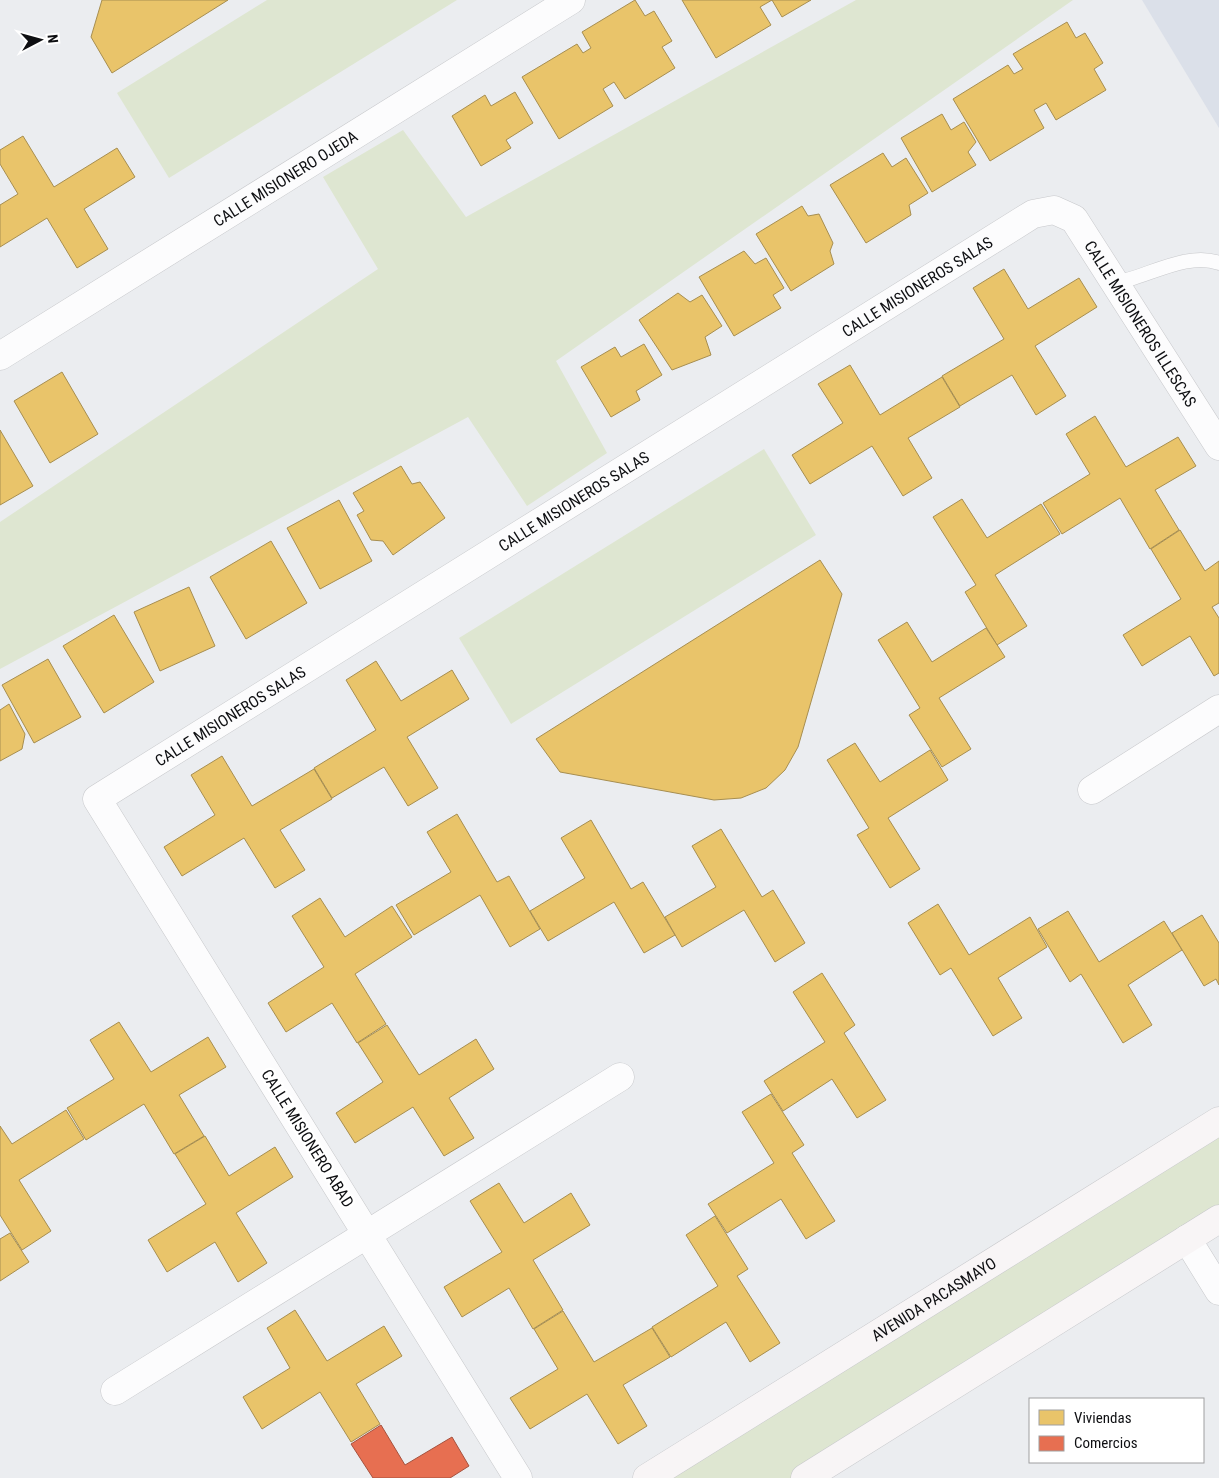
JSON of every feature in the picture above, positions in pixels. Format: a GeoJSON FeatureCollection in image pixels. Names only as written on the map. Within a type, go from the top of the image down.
{"type":"FeatureCollection","features":[{"type":"Feature","properties":{"kind":"main road","name":"AVENIDA PACASMAYO"},"geometry":{"type":"LineString","coordinates":[[647,1478],[1219,1120]]}},
{"type":"Feature","properties":{"kind":"main road"},"geometry":{"type":"LineString","coordinates":[[805,1478],[1219,1219]]}},
{"type":"Feature","properties":{"kind":"street","name":"CALLE MISIONERO OJEDA"},"geometry":{"type":"LineString","coordinates":[[0,356],[571,0]]}},
{"type":"Feature","properties":{"kind":"street","name":"CALLE MISIONEROS ILLESCAS"},"geometry":{"type":"LineString","coordinates":[[1054,210],[1074,219],[1219,446]]}},
{"type":"Feature","properties":{"kind":"street","name":"CALLE MISIONEROS SALAS"},"geometry":{"type":"LineString","coordinates":[[97,798],[1033,214],[1054,210]]}},
{"type":"Feature","properties":{"kind":"street"},"geometry":{"type":"LineString","coordinates":[[1092,790],[1219,708]]}},
{"type":"Feature","properties":{"kind":"street","name":"CALLE MISIONERO ABAD"},"geometry":{"type":"LineString","coordinates":[[97,798],[518,1478]]}},
{"type":"Feature","properties":{"kind":"street"},"geometry":{"type":"LineString","coordinates":[[115,1392],[620,1077]]}},
{"type":"Feature","properties":{"kind":"street"},"geometry":{"type":"LineString","coordinates":[[1187,1239],[1219,1290]]}},
{"type":"Feature","properties":{"kind":"lane"},"geometry":{"type":"LineString","coordinates":[[1115,283],[1137,279],[1176,263],[1208,258],[1219,263]]}},
{"type":"Feature","properties":{"kind":"shaded area"},"geometry":{"type":"Polygon","coordinates":[[[1142,0],[1219,0],[1219,128],[1142,0]]]}},
{"type":"Feature","properties":{"kind":"green space"},"geometry":{"type":"Polygon","coordinates":[[[267,0],[457,0],[169,178],[117,93],[267,0]]]}},
{"type":"Feature","properties":{"kind":"green space"},"geometry":{"type":"Polygon","coordinates":[[[856,0],[1073,0],[556,361],[607,453],[527,506],[468,417],[0,669],[0,522],[378,269],[323,177],[403,130],[466,217],[856,0]]]}},
{"type":"Feature","properties":{"kind":"green space"},"geometry":{"type":"Polygon","coordinates":[[[764,449],[816,535],[511,724],[459,638],[764,449]]]}},
{"type":"Feature","properties":{"kind":"green space"},"geometry":{"type":"Polygon","coordinates":[[[1219,1121],[1219,1218],[805,1478],[646,1478],[1219,1121]]]}},
{"type":"Feature","properties":{"kind":"building: Viviendas"},"geometry":{"type":"Polygon","coordinates":[[[102,0],[228,0],[112,73],[91,37],[102,0]]]}},
{"type":"Feature","properties":{"kind":"building: Viviendas"},"geometry":{"type":"Polygon","coordinates":[[[635,0],[645,16],[654,11],[672,41],[662,47],[675,68],[625,99],[614,82],[603,89],[613,106],[559,139],[522,77],[577,44],[583,53],[591,48],[582,32],[635,0]]]}},
{"type":"Feature","properties":{"kind":"building: Viviendas"},"geometry":{"type":"Polygon","coordinates":[[[682,0],[772,0],[760,7],[771,25],[716,58],[682,0]]]}},
{"type":"Feature","properties":{"kind":"building: Viviendas"},"geometry":{"type":"Polygon","coordinates":[[[772,0],[811,0],[782,17],[772,0]]]}},
{"type":"Feature","properties":{"kind":"building: Viviendas"},"geometry":{"type":"Polygon","coordinates":[[[1067,22],[1076,38],[1085,33],[1103,63],[1094,69],[1106,90],[1056,120],[1046,103],[1034,110],[1044,128],[990,161],[953,99],[1008,65],[1014,74],[1023,69],[1013,54],[1067,22]]]}},
{"type":"Feature","properties":{"kind":"building: Viviendas"},"geometry":{"type":"Polygon","coordinates":[[[515,92],[533,123],[506,140],[511,148],[481,166],[452,116],[485,95],[491,106],[515,92]]]}},
{"type":"Feature","properties":{"kind":"building: Viviendas"},"geometry":{"type":"Polygon","coordinates":[[[942,114],[951,130],[964,122],[976,142],[968,152],[976,165],[932,192],[901,138],[942,114]]]}},
{"type":"Feature","properties":{"kind":"building: Viviendas"},"geometry":{"type":"Polygon","coordinates":[[[23,136],[54,187],[117,148],[135,177],[84,209],[108,249],[77,268],[47,218],[0,247],[0,205],[18,194],[0,164],[0,150],[23,136]]]}},
{"type":"Feature","properties":{"kind":"building: Viviendas"},"geometry":{"type":"Polygon","coordinates":[[[883,153],[892,167],[906,158],[928,193],[909,205],[911,215],[866,243],[830,185],[883,153]]]}},
{"type":"Feature","properties":{"kind":"building: Viviendas"},"geometry":{"type":"Polygon","coordinates":[[[802,206],[808,216],[819,214],[833,243],[830,251],[834,264],[791,291],[756,234],[802,206]]]}},
{"type":"Feature","properties":{"kind":"building: Viviendas"},"geometry":{"type":"Polygon","coordinates":[[[744,251],[755,264],[766,258],[784,288],[773,295],[781,308],[734,336],[699,277],[744,251]]]}},
{"type":"Feature","properties":{"kind":"building: Viviendas"},"geometry":{"type":"Polygon","coordinates":[[[1004,269],[1028,309],[1079,278],[1097,307],[1035,346],[1066,396],[1036,415],[1012,375],[960,406],[942,376],[1004,339],[973,288],[1004,269]]]}},
{"type":"Feature","properties":{"kind":"building: Viviendas"},"geometry":{"type":"Polygon","coordinates":[[[678,293],[690,302],[702,295],[722,326],[705,337],[711,355],[672,370],[639,320],[678,293]]]}},
{"type":"Feature","properties":{"kind":"building: Viviendas"},"geometry":{"type":"Polygon","coordinates":[[[644,344],[662,375],[636,391],[640,400],[611,417],[581,367],[615,347],[621,357],[644,344]]]}},
{"type":"Feature","properties":{"kind":"building: Viviendas"},"geometry":{"type":"Polygon","coordinates":[[[850,365],[880,415],[942,377],[960,407],[908,438],[932,478],[903,496],[872,446],[810,484],[792,455],[843,423],[818,384],[850,365]]]}},
{"type":"Feature","properties":{"kind":"building: Viviendas"},"geometry":{"type":"Polygon","coordinates":[[[62,372],[98,434],[50,463],[14,401],[62,372]]]}},
{"type":"Feature","properties":{"kind":"building: Viviendas"},"geometry":{"type":"Polygon","coordinates":[[[1095,416],[1126,467],[1178,437],[1196,466],[1155,490],[1179,530],[1150,549],[1120,498],[1062,534],[1043,503],[1090,474],[1066,434],[1095,416]]]}},
{"type":"Feature","properties":{"kind":"building: Viviendas"},"geometry":{"type":"Polygon","coordinates":[[[0,430],[33,486],[0,505],[0,430]]]}},
{"type":"Feature","properties":{"kind":"building: Viviendas"},"geometry":{"type":"Polygon","coordinates":[[[401,466],[412,484],[420,482],[445,518],[393,555],[383,541],[371,540],[357,515],[364,511],[353,493],[401,466]]]}},
{"type":"Feature","properties":{"kind":"building: Viviendas"},"geometry":{"type":"Polygon","coordinates":[[[962,499],[987,538],[1041,504],[1060,534],[995,575],[1027,626],[997,645],[965,592],[976,585],[933,517],[962,499]]]}},
{"type":"Feature","properties":{"kind":"building: Viviendas"},"geometry":{"type":"Polygon","coordinates":[[[339,500],[372,561],[320,589],[287,528],[339,500]]]}},
{"type":"Feature","properties":{"kind":"building: Viviendas"},"geometry":{"type":"Polygon","coordinates":[[[1180,530],[1205,571],[1219,561],[1219,603],[1212,607],[1219,618],[1219,673],[1214,676],[1190,636],[1142,666],[1123,635],[1181,599],[1151,549],[1180,530]]]}},
{"type":"Feature","properties":{"kind":"building: Viviendas"},"geometry":{"type":"Polygon","coordinates":[[[271,541],[307,603],[246,639],[210,577],[271,541]]]}},
{"type":"Feature","properties":{"kind":"building: Viviendas"},"geometry":{"type":"Polygon","coordinates":[[[820,560],[842,594],[798,747],[785,770],[766,788],[741,798],[714,800],[560,772],[536,739],[820,560]]]}},
{"type":"Feature","properties":{"kind":"building: Viviendas"},"geometry":{"type":"Polygon","coordinates":[[[189,587],[215,646],[160,671],[134,612],[189,587]]]}},
{"type":"Feature","properties":{"kind":"building: Viviendas"},"geometry":{"type":"Polygon","coordinates":[[[114,615],[154,682],[104,713],[63,646],[114,615]]]}},
{"type":"Feature","properties":{"kind":"building: Viviendas"},"geometry":{"type":"Polygon","coordinates":[[[907,622],[932,662],[986,628],[1005,657],[939,698],[971,749],[942,767],[909,715],[920,708],[878,640],[907,622]]]}},
{"type":"Feature","properties":{"kind":"building: Viviendas"},"geometry":{"type":"Polygon","coordinates":[[[48,659],[81,717],[34,743],[2,685],[48,659]]]}},
{"type":"Feature","properties":{"kind":"building: Viviendas"},"geometry":{"type":"Polygon","coordinates":[[[376,661],[401,701],[452,670],[469,699],[407,737],[438,788],[408,806],[384,767],[332,798],[314,768],[376,730],[346,680],[376,661]]]}},
{"type":"Feature","properties":{"kind":"building: Viviendas"},"geometry":{"type":"Polygon","coordinates":[[[9,704],[25,734],[22,749],[0,761],[0,710],[9,704]]]}},
{"type":"Feature","properties":{"kind":"building: Viviendas"},"geometry":{"type":"Polygon","coordinates":[[[855,743],[880,782],[930,750],[948,780],[888,818],[920,869],[890,888],[857,835],[869,828],[827,760],[855,743]]]}},
{"type":"Feature","properties":{"kind":"building: Viviendas"},"geometry":{"type":"Polygon","coordinates":[[[222,756],[252,806],[314,769],[332,799],[280,830],[305,870],[275,888],[244,838],[182,876],[164,847],[215,815],[191,775],[222,756]]]}},
{"type":"Feature","properties":{"kind":"building: Viviendas"},"geometry":{"type":"Polygon","coordinates":[[[457,814],[497,882],[509,876],[540,929],[510,947],[480,895],[414,935],[396,905],[451,872],[427,832],[457,814]]]}},
{"type":"Feature","properties":{"kind":"building: Viviendas"},"geometry":{"type":"Polygon","coordinates":[[[591,820],[631,889],[643,882],[675,935],[644,953],[614,902],[548,941],[530,911],[585,878],[561,838],[591,820]]]}},
{"type":"Feature","properties":{"kind":"building: Viviendas"},"geometry":{"type":"Polygon","coordinates":[[[721,829],[762,897],[773,890],[805,943],[775,962],[744,910],[682,947],[665,917],[716,887],[692,846],[721,829]]]}},
{"type":"Feature","properties":{"kind":"building: Viviendas"},"geometry":{"type":"Polygon","coordinates":[[[320,898],[345,937],[392,906],[412,937],[355,974],[386,1024],[357,1043],[332,1003],[286,1032],[268,1003],[324,967],[292,916],[320,898]]]}},
{"type":"Feature","properties":{"kind":"building: Viviendas"},"geometry":{"type":"Polygon","coordinates":[[[938,904],[969,955],[1030,917],[1047,947],[998,978],[1022,1018],[993,1036],[951,968],[940,975],[908,923],[938,904]]]}},
{"type":"Feature","properties":{"kind":"building: Viviendas"},"geometry":{"type":"Polygon","coordinates":[[[1068,911],[1099,962],[1164,921],[1182,950],[1128,985],[1152,1025],[1123,1043],[1081,974],[1070,982],[1038,929],[1068,911]]]}},
{"type":"Feature","properties":{"kind":"building: Viviendas"},"geometry":{"type":"Polygon","coordinates":[[[1202,915],[1219,943],[1219,985],[1216,979],[1204,986],[1172,933],[1202,915]]]}},
{"type":"Feature","properties":{"kind":"building: Viviendas"},"geometry":{"type":"Polygon","coordinates":[[[822,973],[855,1025],[844,1033],[886,1100],[857,1118],[832,1079],[783,1111],[764,1081],[825,1042],[793,992],[822,973]]]}},
{"type":"Feature","properties":{"kind":"building: Viviendas"},"geometry":{"type":"Polygon","coordinates":[[[119,1022],[151,1072],[208,1037],[226,1067],[179,1095],[204,1136],[174,1154],[144,1104],[86,1140],[67,1108],[114,1079],[90,1040],[119,1022]]]}},
{"type":"Feature","properties":{"kind":"building: Viviendas"},"geometry":{"type":"Polygon","coordinates":[[[387,1025],[419,1075],[476,1039],[494,1069],[449,1098],[474,1138],[444,1156],[413,1107],[355,1143],[336,1113],[383,1082],[358,1043],[387,1025]]]}},
{"type":"Feature","properties":{"kind":"building: Viviendas"},"geometry":{"type":"Polygon","coordinates":[[[771,1094],[804,1145],[792,1153],[835,1221],[806,1239],[781,1199],[727,1233],[708,1204],[774,1163],[742,1112],[771,1094]]]}},
{"type":"Feature","properties":{"kind":"building: Viviendas"},"geometry":{"type":"Polygon","coordinates":[[[66,1110],[84,1139],[19,1180],[51,1231],[22,1250],[0,1215],[0,1126],[12,1144],[66,1110]]]}},
{"type":"Feature","properties":{"kind":"building: Viviendas"},"geometry":{"type":"Polygon","coordinates":[[[205,1136],[229,1176],[275,1147],[293,1177],[236,1213],[267,1263],[238,1282],[215,1242],[167,1272],[148,1240],[206,1204],[175,1154],[205,1136]]]}},
{"type":"Feature","properties":{"kind":"building: Viviendas"},"geometry":{"type":"Polygon","coordinates":[[[499,1183],[524,1223],[571,1193],[590,1225],[533,1260],[563,1310],[533,1329],[509,1288],[462,1317],[444,1287],[502,1252],[470,1201],[499,1183]]]}},
{"type":"Feature","properties":{"kind":"building: Viviendas"},"geometry":{"type":"Polygon","coordinates":[[[715,1216],[748,1269],[737,1276],[780,1343],[750,1362],[726,1322],[671,1357],[652,1327],[718,1286],[686,1235],[715,1216]]]}},
{"type":"Feature","properties":{"kind":"building: Viviendas"},"geometry":{"type":"Polygon","coordinates":[[[10,1233],[29,1262],[0,1281],[0,1239],[10,1233]]]}},
{"type":"Feature","properties":{"kind":"building: Viviendas"},"geometry":{"type":"Polygon","coordinates":[[[295,1310],[327,1361],[384,1326],[402,1356],[356,1384],[380,1424],[351,1442],[320,1392],[262,1429],[243,1397],[290,1368],[267,1328],[295,1310]]]}},
{"type":"Feature","properties":{"kind":"building: Viviendas"},"geometry":{"type":"Polygon","coordinates":[[[563,1311],[594,1362],[652,1328],[670,1357],[623,1385],[647,1426],[618,1444],[587,1394],[530,1429],[510,1398],[558,1369],[534,1329],[563,1311]]]}},
{"type":"Feature","properties":{"kind":"building: Comercios"},"geometry":{"type":"Polygon","coordinates":[[[381,1425],[405,1465],[452,1437],[469,1466],[450,1478],[373,1478],[351,1444],[381,1425]]]}}]}
